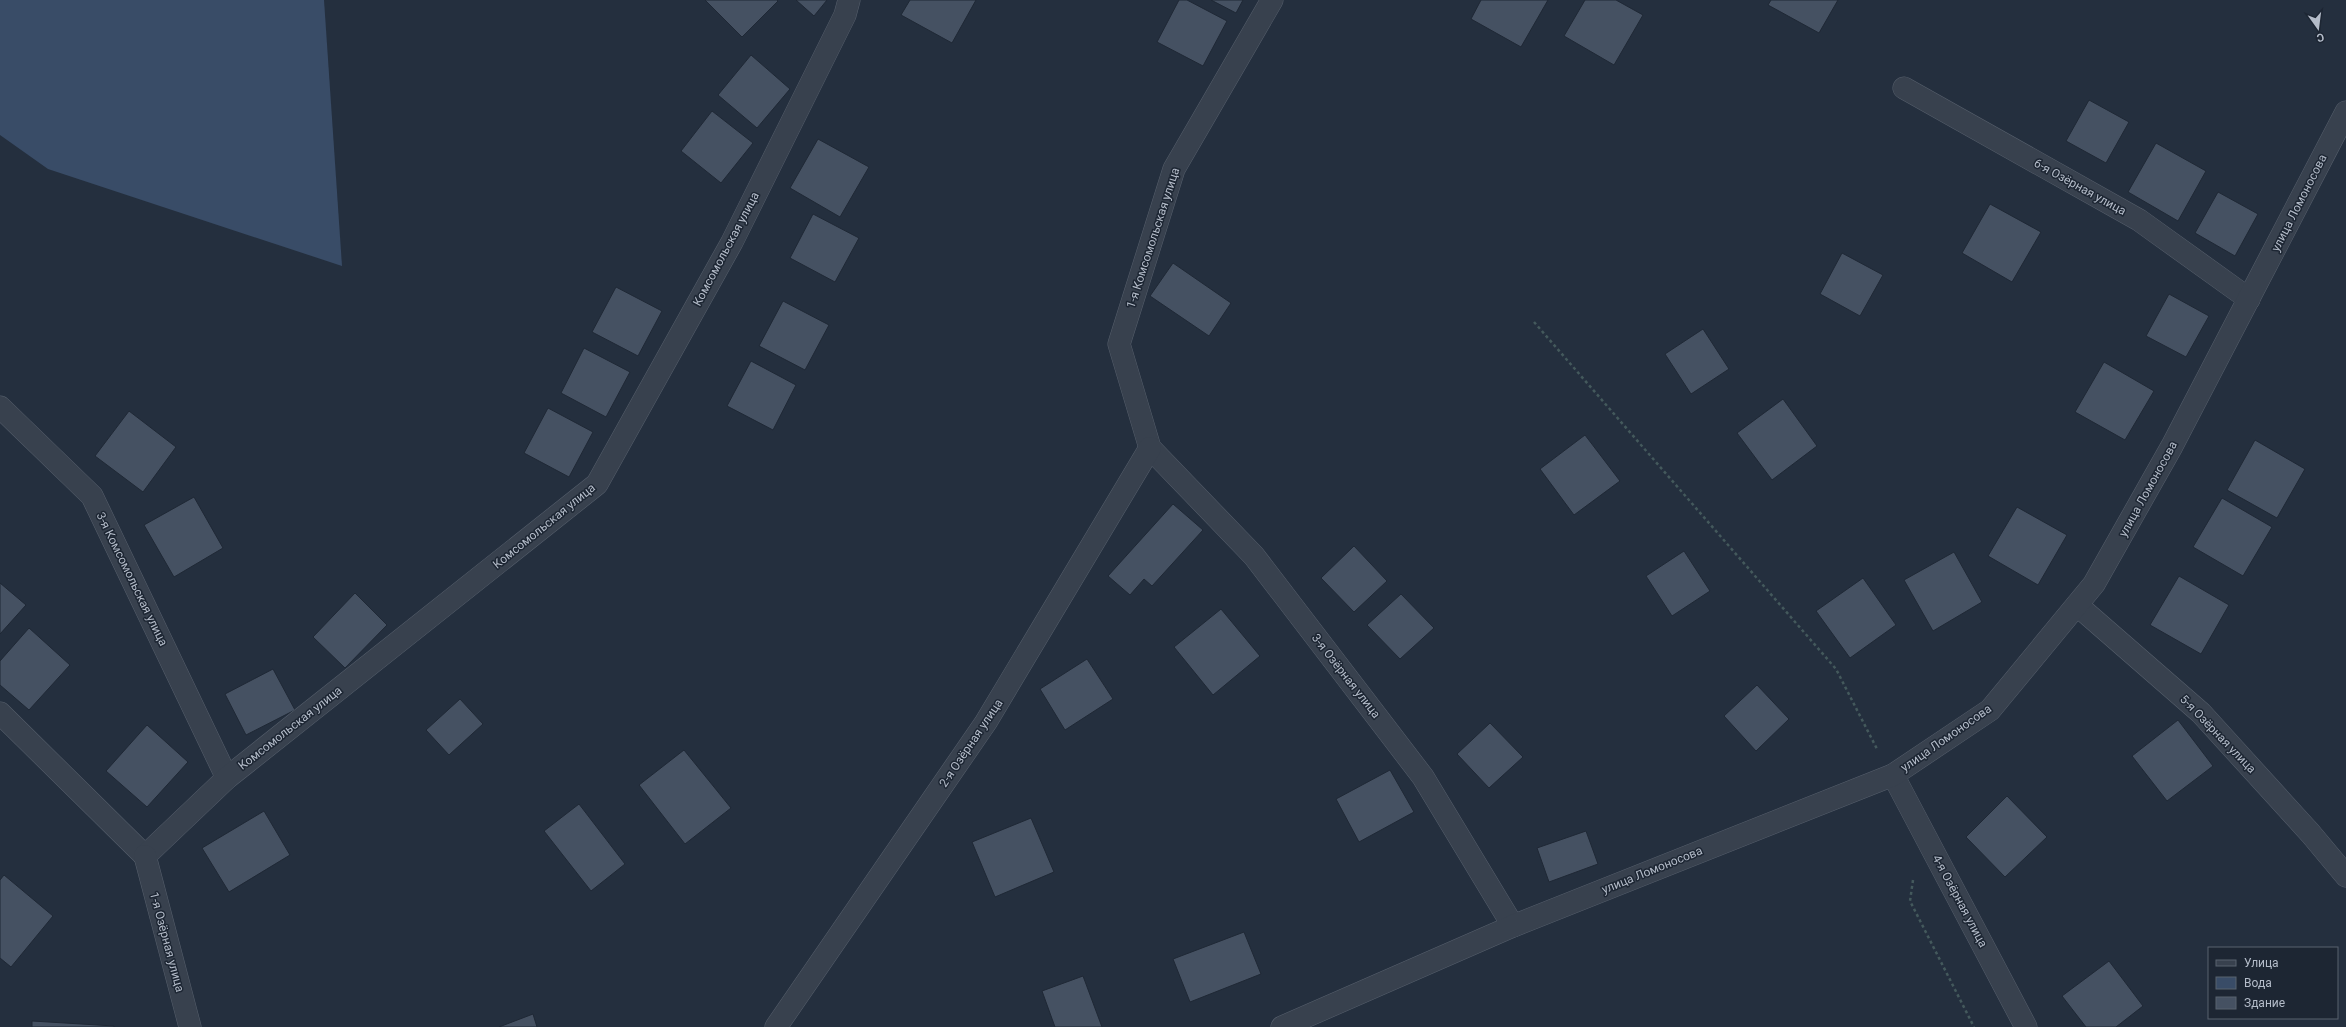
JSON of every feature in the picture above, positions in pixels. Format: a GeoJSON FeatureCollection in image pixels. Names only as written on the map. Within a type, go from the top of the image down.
{"type":"FeatureCollection","features":[{"type":"Feature","properties":{"kind":"street","name":"Комсомольская улица"},"geometry":{"type":"LineString","coordinates":[[145,856],[227,778],[597,484],[732,242],[845,15],[849,0]]}},
{"type":"Feature","properties":{"kind":"street","name":"1-я Комсомольская улица"},"geometry":{"type":"LineString","coordinates":[[1150,448],[1118,344],[1174,169],[1272,0]]}},
{"type":"Feature","properties":{"kind":"street","name":"6-я Озёрная улица"},"geometry":{"type":"LineString","coordinates":[[1904,88],[2139,220],[2249,299]]}},
{"type":"Feature","properties":{"kind":"street","name":"улица Ломоносова"},"geometry":{"type":"LineString","coordinates":[[1282,1027],[1513,926],[1893,775],[1990,710],[2094,584],[2172,446],[2346,112]]}},
{"type":"Feature","properties":{"kind":"street","name":"3-я Комсомольская улица"},"geometry":{"type":"LineString","coordinates":[[0,407],[92,496],[227,778]]}},
{"type":"Feature","properties":{"kind":"street","name":"3-я Озёрная улица"},"geometry":{"type":"LineString","coordinates":[[1150,448],[1254,556],[1419,772],[1513,926]]}},
{"type":"Feature","properties":{"kind":"street","name":"2-я Озёрная улица"},"geometry":{"type":"LineString","coordinates":[[776,1027],[986,722],[1150,448]]}},
{"type":"Feature","properties":{"kind":"street","name":"5-я Озёрная улица"},"geometry":{"type":"LineString","coordinates":[[2077,605],[2201,712],[2311,834],[2346,876]]}},
{"type":"Feature","properties":{"kind":"street"},"geometry":{"type":"LineString","coordinates":[[0,713],[145,856]]}},
{"type":"Feature","properties":{"kind":"street","name":"4-я Озёрная улица"},"geometry":{"type":"LineString","coordinates":[[1893,775],[2026,1027]]}},
{"type":"Feature","properties":{"kind":"street","name":"1-я Озёрная улица"},"geometry":{"type":"LineString","coordinates":[[145,856],[190,1027]]}},
{"type":"Feature","properties":{"kind":"path"},"geometry":{"type":"LineString","coordinates":[[1534,322],[1836,669],[1877,749],[1893,775]]}},
{"type":"Feature","properties":{"kind":"path"},"geometry":{"type":"LineString","coordinates":[[1913,877],[1910,900],[1974,1027]]}},
{"type":"Feature","properties":{"kind":"water"},"geometry":{"type":"Polygon","coordinates":[[[0,0],[324,0],[342,266],[48,169],[0,135],[0,0]]]}},
{"type":"Feature","properties":{"kind":"building"},"geometry":{"type":"Polygon","coordinates":[[[705,0],[777,0],[778,1],[742,37],[705,0]]]}},
{"type":"Feature","properties":{"kind":"building"},"geometry":{"type":"Polygon","coordinates":[[[796,0],[827,0],[814,16],[796,0]]]}},
{"type":"Feature","properties":{"kind":"building"},"geometry":{"type":"Polygon","coordinates":[[[910,0],[976,0],[952,43],[901,15],[910,0]]]}},
{"type":"Feature","properties":{"kind":"building"},"geometry":{"type":"Polygon","coordinates":[[[1179,0],[1187,0],[1227,21],[1203,66],[1157,42],[1179,0]]]}},
{"type":"Feature","properties":{"kind":"building"},"geometry":{"type":"Polygon","coordinates":[[[1211,0],[1243,0],[1236,13],[1211,0]]]}},
{"type":"Feature","properties":{"kind":"building"},"geometry":{"type":"Polygon","coordinates":[[[1481,0],[1548,0],[1521,47],[1471,19],[1481,0]]]}},
{"type":"Feature","properties":{"kind":"building"},"geometry":{"type":"Polygon","coordinates":[[[1585,0],[1616,0],[1643,15],[1614,65],[1564,36],[1585,0]]]}},
{"type":"Feature","properties":{"kind":"building"},"geometry":{"type":"Polygon","coordinates":[[[1771,0],[1838,0],[1819,33],[1768,5],[1771,0]]]}},
{"type":"Feature","properties":{"kind":"building"},"geometry":{"type":"Polygon","coordinates":[[[751,55],[790,89],[757,128],[718,95],[751,55]]]}},
{"type":"Feature","properties":{"kind":"building"},"geometry":{"type":"Polygon","coordinates":[[[2089,100],[2129,122],[2106,163],[2066,141],[2089,100]]]}},
{"type":"Feature","properties":{"kind":"building"},"geometry":{"type":"Polygon","coordinates":[[[712,111],[753,143],[721,183],[681,151],[712,111]]]}},
{"type":"Feature","properties":{"kind":"building"},"geometry":{"type":"Polygon","coordinates":[[[818,139],[869,167],[840,217],[790,188],[818,139]]]}},
{"type":"Feature","properties":{"kind":"building"},"geometry":{"type":"Polygon","coordinates":[[[2156,143],[2206,171],[2178,221],[2128,192],[2156,143]]]}},
{"type":"Feature","properties":{"kind":"building"},"geometry":{"type":"Polygon","coordinates":[[[2218,192],[2258,214],[2235,256],[2195,233],[2218,192]]]}},
{"type":"Feature","properties":{"kind":"building"},"geometry":{"type":"Polygon","coordinates":[[[1990,204],[2041,232],[2012,282],[1962,253],[1990,204]]]}},
{"type":"Feature","properties":{"kind":"building"},"geometry":{"type":"Polygon","coordinates":[[[813,214],[859,238],[835,282],[790,258],[813,214]]]}},
{"type":"Feature","properties":{"kind":"building"},"geometry":{"type":"Polygon","coordinates":[[[1842,253],[1883,275],[1860,316],[1820,294],[1842,253]]]}},
{"type":"Feature","properties":{"kind":"building"},"geometry":{"type":"Polygon","coordinates":[[[1173,263],[1231,303],[1209,336],[1150,296],[1173,263]]]}},
{"type":"Feature","properties":{"kind":"building"},"geometry":{"type":"Polygon","coordinates":[[[616,287],[662,311],[638,356],[592,332],[616,287]]]}},
{"type":"Feature","properties":{"kind":"building"},"geometry":{"type":"Polygon","coordinates":[[[2169,294],[2209,316],[2186,357],[2146,336],[2169,294]]]}},
{"type":"Feature","properties":{"kind":"building"},"geometry":{"type":"Polygon","coordinates":[[[783,301],[829,325],[805,370],[759,346],[783,301]]]}},
{"type":"Feature","properties":{"kind":"building"},"geometry":{"type":"Polygon","coordinates":[[[1703,329],[1729,369],[1691,394],[1665,354],[1703,329]]]}},
{"type":"Feature","properties":{"kind":"building"},"geometry":{"type":"Polygon","coordinates":[[[584,348],[630,372],[606,417],[561,393],[584,348]]]}},
{"type":"Feature","properties":{"kind":"building"},"geometry":{"type":"Polygon","coordinates":[[[751,361],[796,385],[773,430],[727,406],[751,361]]]}},
{"type":"Feature","properties":{"kind":"building"},"geometry":{"type":"Polygon","coordinates":[[[2104,362],[2154,391],[2125,440],[2075,412],[2104,362]]]}},
{"type":"Feature","properties":{"kind":"building"},"geometry":{"type":"Polygon","coordinates":[[[1783,399],[1817,446],[1772,480],[1737,433],[1783,399]]]}},
{"type":"Feature","properties":{"kind":"building"},"geometry":{"type":"Polygon","coordinates":[[[548,408],[593,432],[569,477],[524,453],[548,408]]]}},
{"type":"Feature","properties":{"kind":"building"},"geometry":{"type":"Polygon","coordinates":[[[129,411],[176,447],[143,492],[95,456],[129,411]]]}},
{"type":"Feature","properties":{"kind":"building"},"geometry":{"type":"Polygon","coordinates":[[[1585,435],[1620,481],[1574,515],[1540,469],[1585,435]]]}},
{"type":"Feature","properties":{"kind":"building"},"geometry":{"type":"Polygon","coordinates":[[[2255,440],[2305,469],[2277,518],[2227,490],[2255,440]]]}},
{"type":"Feature","properties":{"kind":"building"},"geometry":{"type":"Polygon","coordinates":[[[194,497],[223,548],[174,577],[144,525],[194,497]]]}},
{"type":"Feature","properties":{"kind":"building"},"geometry":{"type":"Polygon","coordinates":[[[2222,498],[2272,527],[2243,576],[2193,547],[2222,498]]]}},
{"type":"Feature","properties":{"kind":"building"},"geometry":{"type":"Polygon","coordinates":[[[1173,504],[1203,530],[1152,586],[1144,579],[1130,595],[1108,576],[1173,504]]]}},
{"type":"Feature","properties":{"kind":"building"},"geometry":{"type":"Polygon","coordinates":[[[2017,507],[2067,535],[2038,585],[1988,556],[2017,507]]]}},
{"type":"Feature","properties":{"kind":"building"},"geometry":{"type":"Polygon","coordinates":[[[1354,546],[1387,581],[1354,612],[1321,578],[1354,546]]]}},
{"type":"Feature","properties":{"kind":"building"},"geometry":{"type":"Polygon","coordinates":[[[1684,551],[1710,591],[1672,616],[1646,576],[1684,551]]]}},
{"type":"Feature","properties":{"kind":"building"},"geometry":{"type":"Polygon","coordinates":[[[1954,552],[1982,602],[1933,631],[1904,580],[1954,552]]]}},
{"type":"Feature","properties":{"kind":"building"},"geometry":{"type":"Polygon","coordinates":[[[2179,576],[2229,605],[2201,654],[2150,625],[2179,576]]]}},
{"type":"Feature","properties":{"kind":"building"},"geometry":{"type":"Polygon","coordinates":[[[1863,578],[1896,625],[1850,658],[1816,611],[1863,578]]]}},
{"type":"Feature","properties":{"kind":"building"},"geometry":{"type":"Polygon","coordinates":[[[0,583],[26,605],[0,634],[0,583]]]}},
{"type":"Feature","properties":{"kind":"building"},"geometry":{"type":"Polygon","coordinates":[[[355,593],[387,625],[345,668],[313,637],[355,593]]]}},
{"type":"Feature","properties":{"kind":"building"},"geometry":{"type":"Polygon","coordinates":[[[1401,594],[1434,628],[1400,659],[1367,625],[1401,594]]]}},
{"type":"Feature","properties":{"kind":"building"},"geometry":{"type":"Polygon","coordinates":[[[1221,609],[1260,656],[1213,695],[1174,647],[1221,609]]]}},
{"type":"Feature","properties":{"kind":"building"},"geometry":{"type":"Polygon","coordinates":[[[29,628],[70,665],[29,710],[0,685],[0,661],[29,628]]]}},
{"type":"Feature","properties":{"kind":"building"},"geometry":{"type":"Polygon","coordinates":[[[1087,659],[1113,699],[1065,730],[1040,689],[1087,659]]]}},
{"type":"Feature","properties":{"kind":"building"},"geometry":{"type":"Polygon","coordinates":[[[273,669],[295,710],[246,735],[225,694],[273,669]]]}},
{"type":"Feature","properties":{"kind":"building"},"geometry":{"type":"Polygon","coordinates":[[[1757,685],[1789,719],[1756,751],[1724,716],[1757,685]]]}},
{"type":"Feature","properties":{"kind":"building"},"geometry":{"type":"Polygon","coordinates":[[[460,699],[483,724],[449,755],[426,730],[460,699]]]}},
{"type":"Feature","properties":{"kind":"building"},"geometry":{"type":"Polygon","coordinates":[[[2178,720],[2213,766],[2167,801],[2132,756],[2178,720]]]}},
{"type":"Feature","properties":{"kind":"building"},"geometry":{"type":"Polygon","coordinates":[[[1490,723],[1523,757],[1489,788],[1457,754],[1490,723]]]}},
{"type":"Feature","properties":{"kind":"building"},"geometry":{"type":"Polygon","coordinates":[[[147,725],[188,762],[147,807],[106,771],[147,725]]]}},
{"type":"Feature","properties":{"kind":"building"},"geometry":{"type":"Polygon","coordinates":[[[684,750],[731,808],[685,844],[639,785],[684,750]]]}},
{"type":"Feature","properties":{"kind":"building"},"geometry":{"type":"Polygon","coordinates":[[[1390,770],[1414,812],[1359,842],[1336,799],[1390,770]]]}},
{"type":"Feature","properties":{"kind":"building"},"geometry":{"type":"Polygon","coordinates":[[[2007,796],[2047,837],[2005,877],[1966,837],[2007,796]]]}},
{"type":"Feature","properties":{"kind":"building"},"geometry":{"type":"Polygon","coordinates":[[[579,804],[625,864],[591,891],[544,831],[579,804]]]}},
{"type":"Feature","properties":{"kind":"building"},"geometry":{"type":"Polygon","coordinates":[[[264,811],[290,855],[229,892],[202,848],[264,811]]]}},
{"type":"Feature","properties":{"kind":"building"},"geometry":{"type":"Polygon","coordinates":[[[1031,818],[1054,872],[995,897],[972,842],[1031,818]]]}},
{"type":"Feature","properties":{"kind":"building"},"geometry":{"type":"Polygon","coordinates":[[[1586,831],[1598,864],[1549,882],[1537,848],[1586,831]]]}},
{"type":"Feature","properties":{"kind":"building"},"geometry":{"type":"Polygon","coordinates":[[[4,875],[53,916],[11,967],[0,958],[0,880],[4,875]]]}},
{"type":"Feature","properties":{"kind":"building"},"geometry":{"type":"Polygon","coordinates":[[[1244,932],[1261,974],[1190,1002],[1173,959],[1244,932]]]}},
{"type":"Feature","properties":{"kind":"building"},"geometry":{"type":"Polygon","coordinates":[[[2109,961],[2143,1006],[2116,1027],[2086,1027],[2062,996],[2109,961]]]}},
{"type":"Feature","properties":{"kind":"building"},"geometry":{"type":"Polygon","coordinates":[[[1083,976],[1102,1027],[1055,1027],[1042,991],[1083,976]]]}},
{"type":"Feature","properties":{"kind":"building"},"geometry":{"type":"Polygon","coordinates":[[[533,1014],[537,1027],[499,1027],[533,1014]]]}},
{"type":"Feature","properties":{"kind":"building"},"geometry":{"type":"Polygon","coordinates":[[[32,1021],[114,1026],[114,1027],[32,1027],[32,1021]]]}}]}
